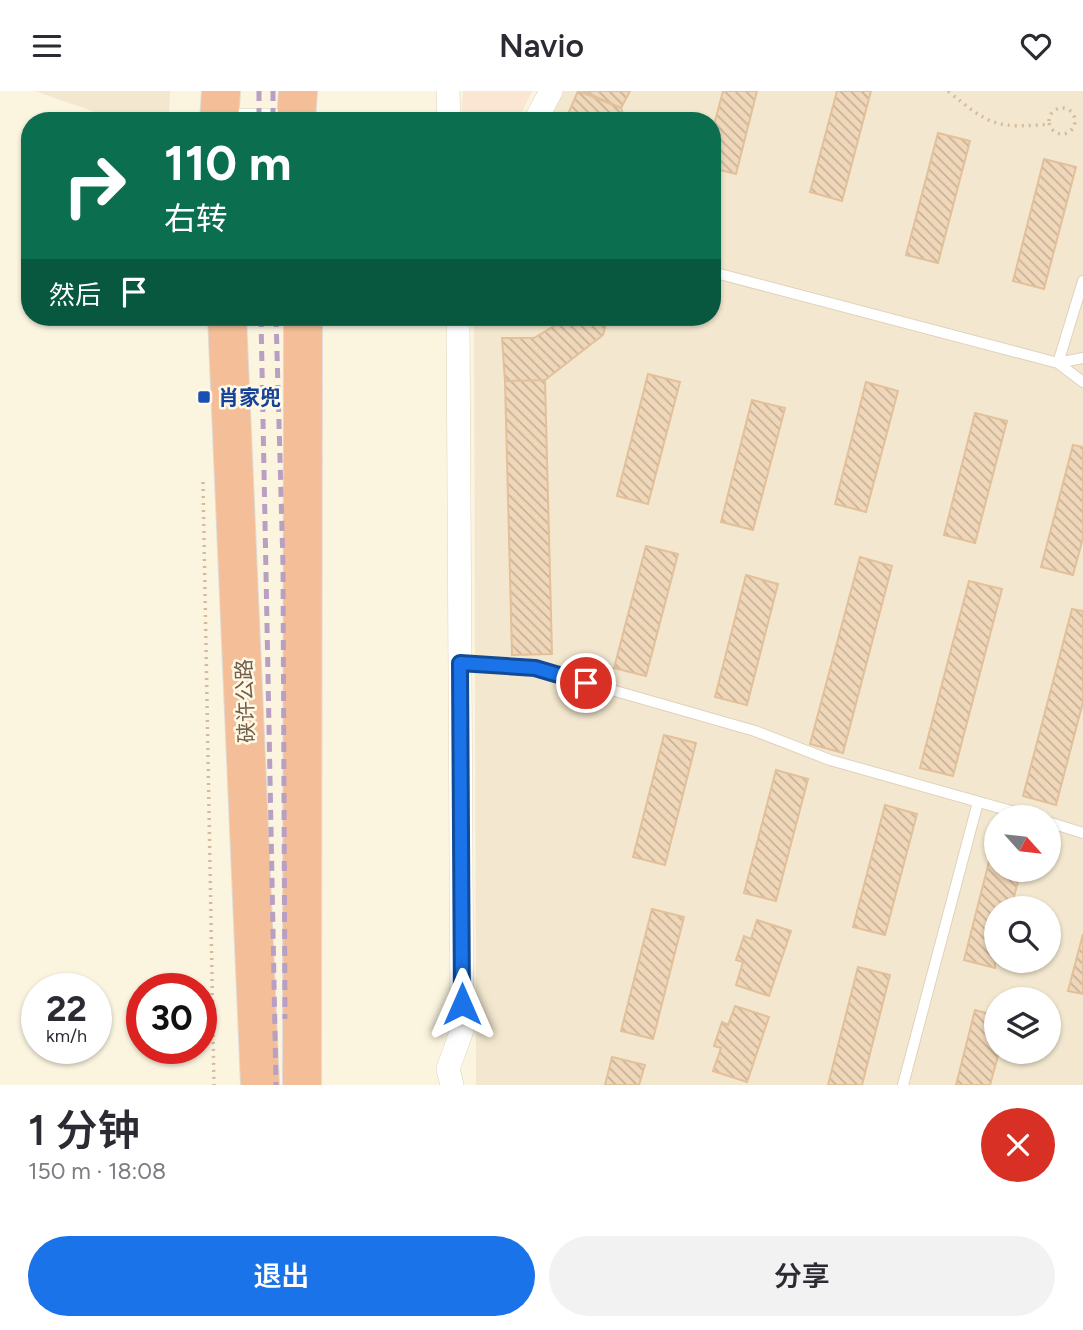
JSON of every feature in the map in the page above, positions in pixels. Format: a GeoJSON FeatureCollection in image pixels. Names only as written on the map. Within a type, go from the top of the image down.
{"type":"FeatureCollection","features":[{"type":"Feature","properties":{"kind":"highway"},"geometry":{"type":"LineString","coordinates":[[220,112],[221,91]]}},
{"type":"Feature","properties":{"kind":"highway"},"geometry":{"type":"LineString","coordinates":[[297,112],[298,91]]}},
{"type":"Feature","properties":{"kind":"highway","name":"硖许公路"},"geometry":{"type":"LineString","coordinates":[[227,326],[261,1085]]}},
{"type":"Feature","properties":{"kind":"highway"},"geometry":{"type":"LineString","coordinates":[[302,1085],[303,326]]}},
{"type":"Feature","properties":{"kind":"street"},"geometry":{"type":"LineString","coordinates":[[448,91],[449,112]]}},
{"type":"Feature","properties":{"kind":"street"},"geometry":{"type":"LineString","coordinates":[[540,112],[551,91]]}},
{"type":"Feature","properties":{"kind":"street"},"geometry":{"type":"LineString","coordinates":[[452,1085],[448,1069],[463,1030],[458,326]]}},
{"type":"Feature","properties":{"kind":"lane"},"geometry":{"type":"LineString","coordinates":[[721,274],[1058,363],[1083,382]]}},
{"type":"Feature","properties":{"kind":"lane"},"geometry":{"type":"LineString","coordinates":[[1058,363],[1083,281]]}},
{"type":"Feature","properties":{"kind":"lane"},"geometry":{"type":"LineString","coordinates":[[1058,363],[1083,358]]}},
{"type":"Feature","properties":{"kind":"lane"},"geometry":{"type":"LineString","coordinates":[[460,663],[535,668],[755,731],[830,760],[989,805]]}},
{"type":"Feature","properties":{"kind":"lane"},"geometry":{"type":"LineString","coordinates":[[903,1085],[978,802]]}},
{"type":"Feature","properties":{"kind":"lane"},"geometry":{"type":"LineString","coordinates":[[1061,826],[1083,833]]}},
{"type":"Feature","properties":{"kind":"path"},"geometry":{"type":"LineString","coordinates":[[948,91],[983,119],[1015,127],[1050,124]]}},
{"type":"Feature","properties":{"kind":"path"},"geometry":{"type":"LineString","coordinates":[[1074,116],[1075,124],[1066,133],[1054,131],[1050,124],[1050,116],[1056,109],[1065,108],[1074,116],[1083,119]]}},
{"type":"Feature","properties":{"kind":"path"},"geometry":{"type":"LineString","coordinates":[[203,478],[214,1085]]}},
{"type":"Feature","properties":{"kind":"shaded area"},"geometry":{"type":"Polygon","coordinates":[[[35,91],[170,91],[169,112],[94,112],[35,91]]]}},
{"type":"Feature","properties":{"kind":"shaded area"},"geometry":{"type":"Polygon","coordinates":[[[463,91],[532,91],[522,112],[462,112],[463,91]]]}},
{"type":"Feature","properties":{"kind":"shaded area"},"geometry":{"type":"Polygon","coordinates":[[[562,91],[1083,91],[1083,1085],[476,1085],[474,326],[721,326],[721,112],[552,112],[562,91]]]}},
{"type":"Feature","properties":{"kind":"building"},"geometry":{"type":"Polygon","coordinates":[[[578,91],[621,108],[623,112],[569,112],[578,91]]]}},
{"type":"Feature","properties":{"kind":"building"},"geometry":{"type":"Polygon","coordinates":[[[583,91],[630,91],[621,108],[583,91]]]}},
{"type":"Feature","properties":{"kind":"building"},"geometry":{"type":"Polygon","coordinates":[[[723,91],[757,91],[736,174],[721,170],[721,112],[718,112],[723,91]]]}},
{"type":"Feature","properties":{"kind":"building"},"geometry":{"type":"Polygon","coordinates":[[[837,91],[871,91],[842,201],[810,192],[837,91]]]}},
{"type":"Feature","properties":{"kind":"building"},"geometry":{"type":"Polygon","coordinates":[[[938,133],[970,141],[938,263],[906,255],[938,133]]]}},
{"type":"Feature","properties":{"kind":"building"},"geometry":{"type":"Polygon","coordinates":[[[1044,159],[1076,167],[1044,289],[1013,281],[1044,159]]]}},
{"type":"Feature","properties":{"kind":"building"},"geometry":{"type":"Polygon","coordinates":[[[554,326],[606,326],[603,335],[545,380],[505,381],[502,338],[534,338],[554,326]]]}},
{"type":"Feature","properties":{"kind":"building"},"geometry":{"type":"Polygon","coordinates":[[[648,374],[680,382],[648,504],[617,496],[648,374]]]}},
{"type":"Feature","properties":{"kind":"building"},"geometry":{"type":"Polygon","coordinates":[[[545,380],[552,654],[512,655],[505,381],[545,380]]]}},
{"type":"Feature","properties":{"kind":"building"},"geometry":{"type":"Polygon","coordinates":[[[866,382],[898,391],[866,512],[835,504],[866,382]]]}},
{"type":"Feature","properties":{"kind":"building"},"geometry":{"type":"Polygon","coordinates":[[[752,400],[785,408],[753,530],[721,522],[752,400]]]}},
{"type":"Feature","properties":{"kind":"building"},"geometry":{"type":"Polygon","coordinates":[[[975,413],[1007,421],[975,543],[944,535],[975,413]]]}},
{"type":"Feature","properties":{"kind":"building"},"geometry":{"type":"Polygon","coordinates":[[[1073,445],[1083,447],[1083,538],[1073,575],[1041,567],[1073,445]]]}},
{"type":"Feature","properties":{"kind":"building"},"geometry":{"type":"Polygon","coordinates":[[[646,546],[678,554],[646,676],[614,668],[646,546]]]}},
{"type":"Feature","properties":{"kind":"building"},"geometry":{"type":"Polygon","coordinates":[[[860,557],[892,566],[843,753],[810,744],[860,557]]]}},
{"type":"Feature","properties":{"kind":"building"},"geometry":{"type":"Polygon","coordinates":[[[746,575],[778,584],[747,705],[715,697],[746,575]]]}},
{"type":"Feature","properties":{"kind":"building"},"geometry":{"type":"Polygon","coordinates":[[[969,581],[1002,589],[953,776],[920,768],[969,581]]]}},
{"type":"Feature","properties":{"kind":"building"},"geometry":{"type":"Polygon","coordinates":[[[1072,609],[1083,611],[1083,702],[1056,805],[1023,796],[1072,609]]]}},
{"type":"Feature","properties":{"kind":"building"},"geometry":{"type":"Polygon","coordinates":[[[664,735],[696,743],[665,865],[633,857],[664,735]]]}},
{"type":"Feature","properties":{"kind":"building"},"geometry":{"type":"Polygon","coordinates":[[[776,770],[808,779],[776,901],[744,893],[776,770]]]}},
{"type":"Feature","properties":{"kind":"building"},"geometry":{"type":"Polygon","coordinates":[[[885,805],[917,814],[885,935],[853,927],[885,805]]]}},
{"type":"Feature","properties":{"kind":"building"},"geometry":{"type":"Polygon","coordinates":[[[984,881],[1018,882],[1014,896],[984,896],[984,965],[964,960],[984,881]]]}},
{"type":"Feature","properties":{"kind":"building"},"geometry":{"type":"Polygon","coordinates":[[[652,909],[684,917],[653,1039],[621,1031],[652,909]]]}},
{"type":"Feature","properties":{"kind":"building"},"geometry":{"type":"Polygon","coordinates":[[[757,920],[791,931],[769,996],[736,985],[743,962],[736,960],[744,936],[751,939],[757,920]]]}},
{"type":"Feature","properties":{"kind":"building"},"geometry":{"type":"Polygon","coordinates":[[[1083,934],[1083,994],[1068,991],[1083,934]]]}},
{"type":"Feature","properties":{"kind":"building"},"geometry":{"type":"Polygon","coordinates":[[[858,967],[890,975],[862,1085],[828,1085],[858,967]]]}},
{"type":"Feature","properties":{"kind":"building"},"geometry":{"type":"Polygon","coordinates":[[[735,1006],[769,1017],[747,1082],[713,1071],[721,1048],[714,1046],[722,1022],[728,1025],[735,1006]]]}},
{"type":"Feature","properties":{"kind":"building"},"geometry":{"type":"Polygon","coordinates":[[[975,1010],[984,1013],[984,1064],[996,1064],[990,1085],[956,1085],[975,1010]]]}},
{"type":"Feature","properties":{"kind":"building"},"geometry":{"type":"Polygon","coordinates":[[[612,1057],[645,1065],[639,1085],[605,1085],[612,1057]]]}},
{"type":"Feature","properties":{"kind":"railway"},"geometry":{"type":"LineString","coordinates":[[259,91],[259,112]]}},
{"type":"Feature","properties":{"kind":"railway"},"geometry":{"type":"LineString","coordinates":[[273,91],[273,112]]}},
{"type":"Feature","properties":{"kind":"railway"},"geometry":{"type":"LineString","coordinates":[[261,326],[276,1085]]}},
{"type":"Feature","properties":{"kind":"railway"},"geometry":{"type":"LineString","coordinates":[[276,326],[283,565],[285,1019]]}},
{"type":"Feature","properties":{"kind":"place","name":"肖家兜"},"geometry":{"type":"Point","coordinates":[204,397]}},
{"type":"Feature","properties":{"kind":"route"},"geometry":{"type":"LineString","coordinates":[[462,1004],[460,663],[535,668],[586,683]]}}]}
